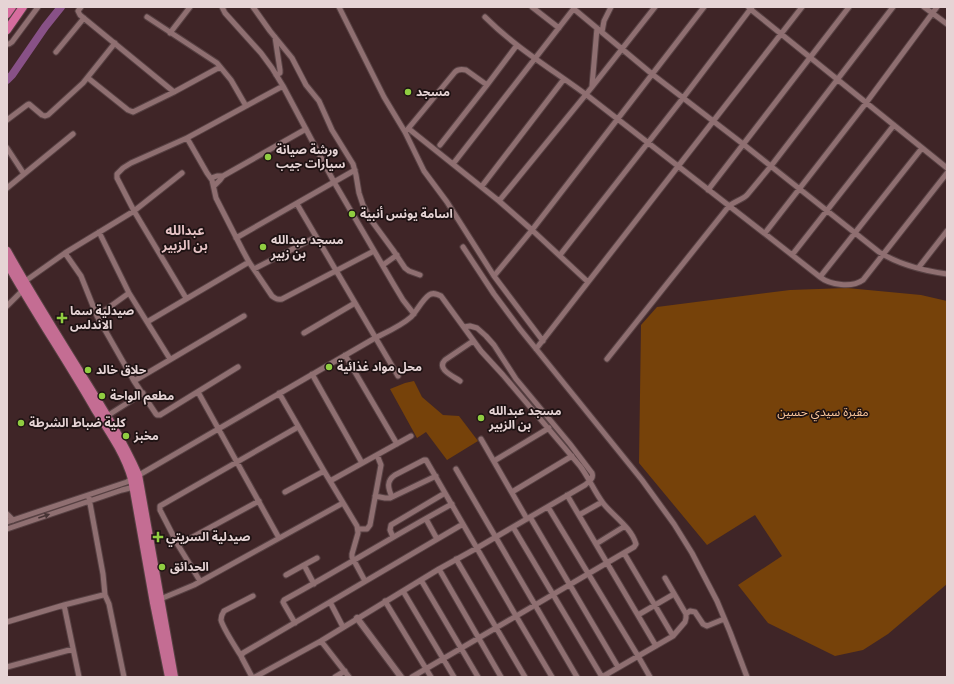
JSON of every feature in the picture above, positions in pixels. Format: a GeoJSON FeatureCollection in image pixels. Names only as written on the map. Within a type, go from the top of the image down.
{"type":"FeatureCollection","features":[{"type":"Feature","properties":{"kind":"highway"},"geometry":{"type":"LineString","coordinates":[[7,14],[12,7]]}},
{"type":"Feature","properties":{"kind":"highway"},"geometry":{"type":"LineString","coordinates":[[7,30],[23,7]]}},
{"type":"Feature","properties":{"kind":"main road"},"geometry":{"type":"LineString","coordinates":[[7,251],[23,286],[122,453],[134,480],[157,601],[168,677]]}},
{"type":"Feature","properties":{"kind":"main road"},"geometry":{"type":"LineString","coordinates":[[7,263],[107,416],[132,462],[134,480],[157,601],[174,677]]}},
{"type":"Feature","properties":{"kind":"street"},"geometry":{"type":"LineString","coordinates":[[7,44],[12,42],[38,7]]}},
{"type":"Feature","properties":{"kind":"street"},"geometry":{"type":"LineString","coordinates":[[81,7],[78,12],[84,18],[174,92]]}},
{"type":"Feature","properties":{"kind":"street"},"geometry":{"type":"LineString","coordinates":[[170,33],[190,7]]}},
{"type":"Feature","properties":{"kind":"street"},"geometry":{"type":"LineString","coordinates":[[222,7],[225,13],[261,53],[283,86],[334,182],[398,293],[414,314]]}},
{"type":"Feature","properties":{"kind":"street"},"geometry":{"type":"LineString","coordinates":[[253,7],[292,58],[306,84],[320,102],[332,130],[355,170],[359,193],[375,226],[397,255],[406,270],[420,275]]}},
{"type":"Feature","properties":{"kind":"street"},"geometry":{"type":"LineString","coordinates":[[339,7],[384,97],[407,131],[424,171],[447,202],[494,276],[542,340]]}},
{"type":"Feature","properties":{"kind":"street"},"geometry":{"type":"LineString","coordinates":[[532,7],[559,28]]}},
{"type":"Feature","properties":{"kind":"street"},"geometry":{"type":"LineString","coordinates":[[602,32],[604,21],[610,7]]}},
{"type":"Feature","properties":{"kind":"street"},"geometry":{"type":"LineString","coordinates":[[499,201],[586,95],[655,7]]}},
{"type":"Feature","properties":{"kind":"street"},"geometry":{"type":"LineString","coordinates":[[494,276],[532,230],[704,7]]}},
{"type":"Feature","properties":{"kind":"street"},"geometry":{"type":"LineString","coordinates":[[536,349],[802,7]]}},
{"type":"Feature","properties":{"kind":"street"},"geometry":{"type":"LineString","coordinates":[[708,190],[849,7]]}},
{"type":"Feature","properties":{"kind":"street"},"geometry":{"type":"LineString","coordinates":[[607,359],[729,206],[745,197],[771,166],[893,7]]}},
{"type":"Feature","properties":{"kind":"street"},"geometry":{"type":"LineString","coordinates":[[924,7],[947,24]]}},
{"type":"Feature","properties":{"kind":"street"},"geometry":{"type":"LineString","coordinates":[[765,233],[866,103],[937,7]]}},
{"type":"Feature","properties":{"kind":"street"},"geometry":{"type":"LineString","coordinates":[[453,164],[575,8],[652,74],[884,255],[895,260],[947,274]]}},
{"type":"Feature","properties":{"kind":"street"},"geometry":{"type":"LineString","coordinates":[[560,255],[683,98],[750,8],[947,168]]}},
{"type":"Feature","properties":{"kind":"street"},"geometry":{"type":"LineString","coordinates":[[146,17],[220,67],[231,80],[246,106]]}},
{"type":"Feature","properties":{"kind":"street"},"geometry":{"type":"LineString","coordinates":[[484,17],[517,45],[586,95],[828,282],[853,284],[858,283],[865,278],[947,173]]}},
{"type":"Feature","properties":{"kind":"street"},"geometry":{"type":"LineString","coordinates":[[56,52],[84,18]]}},
{"type":"Feature","properties":{"kind":"street"},"geometry":{"type":"LineString","coordinates":[[592,87],[597,28]]}},
{"type":"Feature","properties":{"kind":"street"},"geometry":{"type":"LineString","coordinates":[[275,37],[280,70],[280,73],[276,75]]}},
{"type":"Feature","properties":{"kind":"street"},"geometry":{"type":"LineString","coordinates":[[7,120],[29,104],[42,115],[46,116],[88,78],[115,43]]}},
{"type":"Feature","properties":{"kind":"street"},"geometry":{"type":"LineString","coordinates":[[440,145],[517,45]]}},
{"type":"Feature","properties":{"kind":"street"},"geometry":{"type":"LineString","coordinates":[[88,78],[128,110],[133,112],[220,67]]}},
{"type":"Feature","properties":{"kind":"street"},"geometry":{"type":"LineString","coordinates":[[407,131],[458,70],[466,70],[487,85]]}},
{"type":"Feature","properties":{"kind":"street"},"geometry":{"type":"LineString","coordinates":[[482,186],[564,79]]}},
{"type":"Feature","properties":{"kind":"street"},"geometry":{"type":"LineString","coordinates":[[186,298],[134,211],[116,174],[138,159],[187,138],[283,86]]}},
{"type":"Feature","properties":{"kind":"street"},"geometry":{"type":"LineString","coordinates":[[792,255],[894,125]]}},
{"type":"Feature","properties":{"kind":"street"},"geometry":{"type":"LineString","coordinates":[[214,186],[223,176],[306,129]]}},
{"type":"Feature","properties":{"kind":"street"},"geometry":{"type":"LineString","coordinates":[[407,131],[482,186],[560,255],[588,282]]}},
{"type":"Feature","properties":{"kind":"street"},"geometry":{"type":"LineString","coordinates":[[7,188],[73,134]]}},
{"type":"Feature","properties":{"kind":"street"},"geometry":{"type":"LineString","coordinates":[[187,138],[211,178],[216,198],[249,262],[272,296],[276,299],[279,300],[374,251]]}},
{"type":"Feature","properties":{"kind":"street"},"geometry":{"type":"LineString","coordinates":[[7,148],[24,174]]}},
{"type":"Feature","properties":{"kind":"street"},"geometry":{"type":"LineString","coordinates":[[820,277],[922,148]]}},
{"type":"Feature","properties":{"kind":"street"},"geometry":{"type":"LineString","coordinates":[[236,238],[355,170]]}},
{"type":"Feature","properties":{"kind":"street"},"geometry":{"type":"LineString","coordinates":[[7,306],[23,286],[65,253],[134,211],[182,172]]}},
{"type":"Feature","properties":{"kind":"street"},"geometry":{"type":"LineString","coordinates":[[211,178],[223,176]]}},
{"type":"Feature","properties":{"kind":"street"},"geometry":{"type":"LineString","coordinates":[[297,204],[398,376]]}},
{"type":"Feature","properties":{"kind":"street"},"geometry":{"type":"LineString","coordinates":[[919,267],[947,230]]}},
{"type":"Feature","properties":{"kind":"street"},"geometry":{"type":"LineString","coordinates":[[99,232],[129,293],[170,359]]}},
{"type":"Feature","properties":{"kind":"street"},"geometry":{"type":"LineString","coordinates":[[254,270],[316,237]]}},
{"type":"Feature","properties":{"kind":"street"},"geometry":{"type":"LineString","coordinates":[[463,247],[494,294],[536,349],[665,510],[692,553],[711,590],[747,677]]}},
{"type":"Feature","properties":{"kind":"street"},"geometry":{"type":"LineString","coordinates":[[65,253],[80,276],[97,316],[134,381],[155,413],[158,415],[238,367]]}},
{"type":"Feature","properties":{"kind":"street"},"geometry":{"type":"LineString","coordinates":[[383,265],[397,255]]}},
{"type":"Feature","properties":{"kind":"street"},"geometry":{"type":"LineString","coordinates":[[147,322],[249,262]]}},
{"type":"Feature","properties":{"kind":"street"},"geometry":{"type":"LineString","coordinates":[[494,294],[501,286]]}},
{"type":"Feature","properties":{"kind":"street"},"geometry":{"type":"LineString","coordinates":[[97,316],[129,293]]}},
{"type":"Feature","properties":{"kind":"street"},"geometry":{"type":"LineString","coordinates":[[7,529],[134,480],[279,393],[404,322],[414,314],[428,296],[437,294],[441,296],[486,358],[503,375],[580,466],[590,480],[602,502],[625,526],[636,544],[624,553],[412,677]]}},
{"type":"Feature","properties":{"kind":"street"},"geometry":{"type":"LineString","coordinates":[[304,333],[355,303]]}},
{"type":"Feature","properties":{"kind":"street"},"geometry":{"type":"LineString","coordinates":[[134,381],[244,316]]}},
{"type":"Feature","properties":{"kind":"street"},"geometry":{"type":"LineString","coordinates":[[253,596],[224,611],[221,615],[222,621],[236,649],[254,677],[321,641],[439,569],[585,485],[590,480],[592,473],[516,379],[490,340],[477,328],[470,326],[464,327]]}},
{"type":"Feature","properties":{"kind":"street"},"geometry":{"type":"LineString","coordinates":[[460,381],[444,370],[442,362],[473,341]]}},
{"type":"Feature","properties":{"kind":"street"},"geometry":{"type":"LineString","coordinates":[[345,355],[397,444]]}},
{"type":"Feature","properties":{"kind":"street"},"geometry":{"type":"LineString","coordinates":[[312,374],[362,463]]}},
{"type":"Feature","properties":{"kind":"street"},"geometry":{"type":"LineString","coordinates":[[198,392],[280,538]]}},
{"type":"Feature","properties":{"kind":"street"},"geometry":{"type":"LineString","coordinates":[[107,416],[142,393]]}},
{"type":"Feature","properties":{"kind":"street"},"geometry":{"type":"LineString","coordinates":[[279,393],[343,503],[356,522],[358,533],[352,554],[354,561],[365,581]]}},
{"type":"Feature","properties":{"kind":"street"},"geometry":{"type":"LineString","coordinates":[[200,581],[178,545],[160,510],[160,506],[298,427]]}},
{"type":"Feature","properties":{"kind":"street"},"geometry":{"type":"LineString","coordinates":[[494,461],[549,428]]}},
{"type":"Feature","properties":{"kind":"street"},"geometry":{"type":"LineString","coordinates":[[330,481],[411,436]]}},
{"type":"Feature","properties":{"kind":"street"},"geometry":{"type":"LineString","coordinates":[[481,439],[618,667]]}},
{"type":"Feature","properties":{"kind":"street"},"geometry":{"type":"LineString","coordinates":[[358,529],[365,530],[369,528],[381,465],[377,455]]}},
{"type":"Feature","properties":{"kind":"street"},"geometry":{"type":"LineString","coordinates":[[512,492],[572,456]]}},
{"type":"Feature","properties":{"kind":"street"},"geometry":{"type":"LineString","coordinates":[[392,497],[389,485],[391,478],[425,459],[552,677]]}},
{"type":"Feature","properties":{"kind":"street"},"geometry":{"type":"LineString","coordinates":[[456,469],[577,677]]}},
{"type":"Feature","properties":{"kind":"street"},"geometry":{"type":"LineString","coordinates":[[285,492],[324,471]]}},
{"type":"Feature","properties":{"kind":"street"},"geometry":{"type":"LineString","coordinates":[[375,496],[386,498],[392,497],[436,476]]}},
{"type":"Feature","properties":{"kind":"street"},"geometry":{"type":"LineString","coordinates":[[7,522],[89,498],[134,480]]}},
{"type":"Feature","properties":{"kind":"street"},"geometry":{"type":"LineString","coordinates":[[393,537],[390,530],[391,525],[445,493]]}},
{"type":"Feature","properties":{"kind":"street"},"geometry":{"type":"LineString","coordinates":[[567,495],[656,646]]}},
{"type":"Feature","properties":{"kind":"street"},"geometry":{"type":"LineString","coordinates":[[89,498],[103,574],[105,595],[109,604],[124,677]]}},
{"type":"Feature","properties":{"kind":"street"},"geometry":{"type":"LineString","coordinates":[[178,545],[258,501]]}},
{"type":"Feature","properties":{"kind":"street"},"geometry":{"type":"LineString","coordinates":[[579,515],[602,502]]}},
{"type":"Feature","properties":{"kind":"street"},"geometry":{"type":"LineString","coordinates":[[157,601],[189,587],[343,503]]}},
{"type":"Feature","properties":{"kind":"street"},"geometry":{"type":"LineString","coordinates":[[295,623],[283,602],[452,504]]}},
{"type":"Feature","properties":{"kind":"street"},"geometry":{"type":"LineString","coordinates":[[548,507],[650,677]]}},
{"type":"Feature","properties":{"kind":"street"},"geometry":{"type":"LineString","coordinates":[[7,514],[13,520]]}},
{"type":"Feature","properties":{"kind":"street"},"geometry":{"type":"LineString","coordinates":[[426,518],[437,539]]}},
{"type":"Feature","properties":{"kind":"street"},"geometry":{"type":"LineString","coordinates":[[241,656],[245,652],[463,524]]}},
{"type":"Feature","properties":{"kind":"street"},"geometry":{"type":"LineString","coordinates":[[596,544],[625,526]]}},
{"type":"Feature","properties":{"kind":"street"},"geometry":{"type":"LineString","coordinates":[[513,527],[602,677],[673,636],[685,622],[686,614],[666,578]]}},
{"type":"Feature","properties":{"kind":"street"},"geometry":{"type":"LineString","coordinates":[[624,553],[673,636]]}},
{"type":"Feature","properties":{"kind":"street"},"geometry":{"type":"LineString","coordinates":[[286,575],[318,558]]}},
{"type":"Feature","properties":{"kind":"street"},"geometry":{"type":"LineString","coordinates":[[456,559],[525,677]]}},
{"type":"Feature","properties":{"kind":"street"},"geometry":{"type":"LineString","coordinates":[[304,565],[314,584]]}},
{"type":"Feature","properties":{"kind":"street"},"geometry":{"type":"LineString","coordinates":[[439,569],[501,677]]}},
{"type":"Feature","properties":{"kind":"street"},"geometry":{"type":"LineString","coordinates":[[421,580],[478,677]]}},
{"type":"Feature","properties":{"kind":"street"},"geometry":{"type":"LineString","coordinates":[[403,591],[454,677]]}},
{"type":"Feature","properties":{"kind":"street"},"geometry":{"type":"LineString","coordinates":[[638,615],[674,594]]}},
{"type":"Feature","properties":{"kind":"street"},"geometry":{"type":"LineString","coordinates":[[7,622],[64,605],[105,595]]}},
{"type":"Feature","properties":{"kind":"street"},"geometry":{"type":"LineString","coordinates":[[386,601],[431,677]]}},
{"type":"Feature","properties":{"kind":"street"},"geometry":{"type":"LineString","coordinates":[[330,602],[343,627]]}},
{"type":"Feature","properties":{"kind":"street"},"geometry":{"type":"LineString","coordinates":[[64,605],[79,677]]}},
{"type":"Feature","properties":{"kind":"street"},"geometry":{"type":"LineString","coordinates":[[686,614],[690,611],[695,612],[702,624],[707,626],[724,619]]}},
{"type":"Feature","properties":{"kind":"street"},"geometry":{"type":"LineString","coordinates":[[357,618],[401,677]]}},
{"type":"Feature","properties":{"kind":"street"},"geometry":{"type":"LineString","coordinates":[[321,641],[349,677]]}},
{"type":"Feature","properties":{"kind":"street"},"geometry":{"type":"LineString","coordinates":[[7,667],[73,649]]}},
{"type":"Feature","properties":{"kind":"street"},"geometry":{"type":"LineString","coordinates":[[335,677],[345,671]]}},
{"type":"Feature","properties":{"kind":"green space","name":"مقبرة سيدي حسين"},"geometry":{"type":"Polygon","coordinates":[[[847,288],[921,295],[947,301],[947,584],[888,634],[863,650],[835,656],[768,623],[738,585],[782,556],[755,515],[707,545],[639,463],[641,325],[657,307],[790,290],[847,288]]]}},
{"type":"Feature","properties":{"kind":"green space"},"geometry":{"type":"Polygon","coordinates":[[[414,381],[422,397],[443,415],[459,416],[478,441],[447,460],[426,432],[417,438],[390,389],[414,381]]]}},
{"type":"Feature","properties":{"kind":"waterway"},"geometry":{"type":"LineString","coordinates":[[7,80],[61,7]]}},
{"type":"Feature","properties":{"kind":"place","name":"مسجد"},"geometry":{"type":"Point","coordinates":[408,92]}},
{"type":"Feature","properties":{"kind":"place","name":"ورشة صيانة سيارات جيب"},"geometry":{"type":"Point","coordinates":[268,157]}},
{"type":"Feature","properties":{"kind":"place","name":"اسامة يونس أنبية"},"geometry":{"type":"Point","coordinates":[352,214]}},
{"type":"Feature","properties":{"kind":"place","name":"مسجد عبدالله بن زبير"},"geometry":{"type":"Point","coordinates":[263,247]}},
{"type":"Feature","properties":{"kind":"place","name":"صيدلية سما الاندلس"},"geometry":{"type":"Point","coordinates":[62,318]}},
{"type":"Feature","properties":{"kind":"place","name":"محل مواد غذائية"},"geometry":{"type":"Point","coordinates":[329,367]}},
{"type":"Feature","properties":{"kind":"place","name":"حلاق خالد"},"geometry":{"type":"Point","coordinates":[88,370]}},
{"type":"Feature","properties":{"kind":"place","name":"مطعم الواحة"},"geometry":{"type":"Point","coordinates":[102,396]}},
{"type":"Feature","properties":{"kind":"place","name":"مسجد عبدالله بن الزبير"},"geometry":{"type":"Point","coordinates":[481,418]}},
{"type":"Feature","properties":{"kind":"place","name":"كلية ضباط الشرطة"},"geometry":{"type":"Point","coordinates":[21,423]}},
{"type":"Feature","properties":{"kind":"place","name":"مخبز"},"geometry":{"type":"Point","coordinates":[126,436]}},
{"type":"Feature","properties":{"kind":"place","name":"صيدلية السريتي"},"geometry":{"type":"Point","coordinates":[158,537]}},
{"type":"Feature","properties":{"kind":"place","name":"الحدائق"},"geometry":{"type":"Point","coordinates":[162,567]}},
{"type":"Feature","properties":{"kind":"district","name":"عبدالله بن الزبير"},"geometry":{"type":"Point","coordinates":[185,238]}}]}
